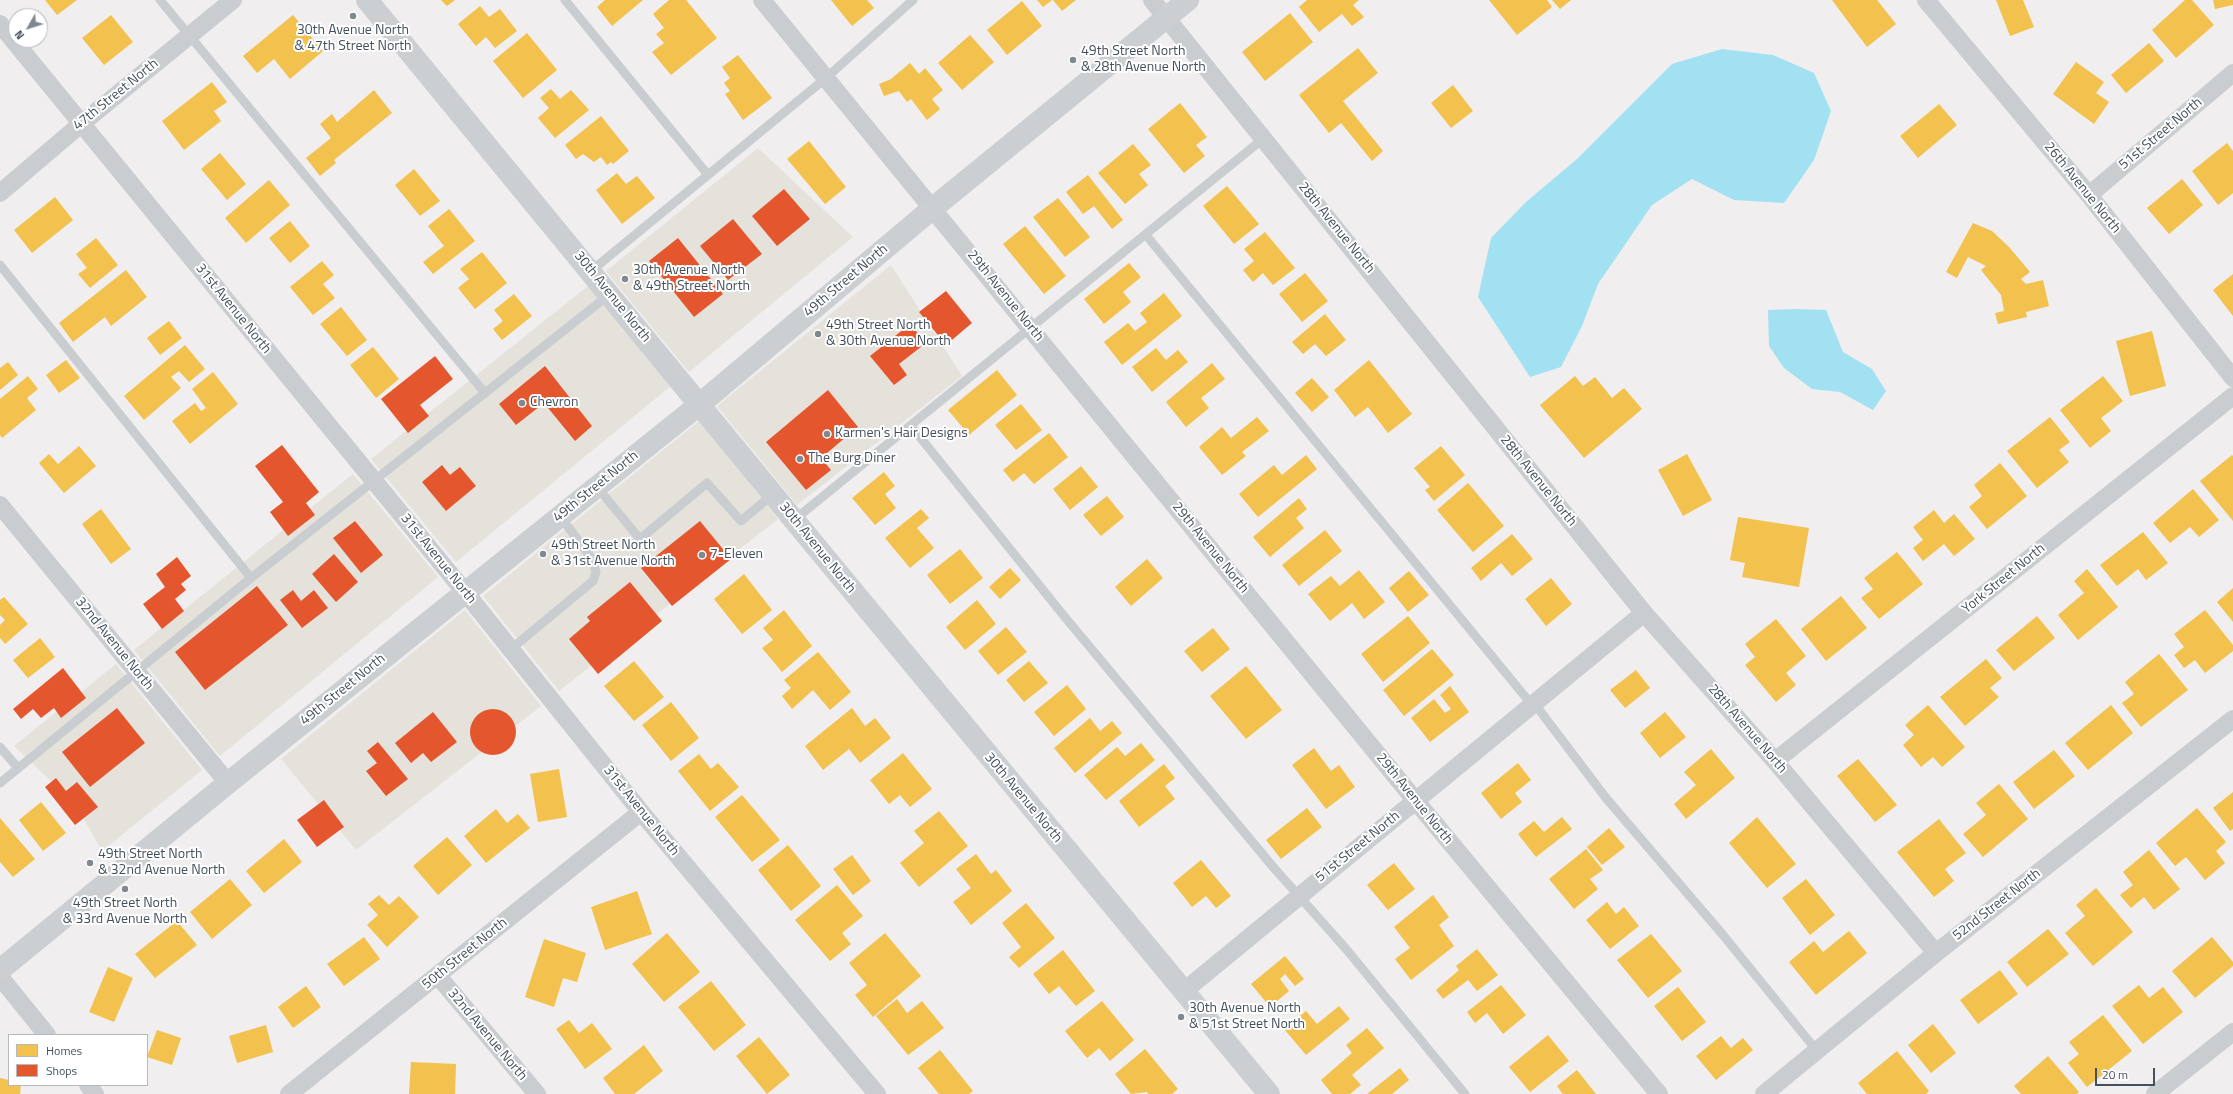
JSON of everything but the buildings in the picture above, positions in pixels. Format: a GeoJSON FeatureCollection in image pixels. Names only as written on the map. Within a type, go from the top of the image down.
{"type":"FeatureCollection","features":[{"type":"Feature","properties":{"kind":"main road","name":"30th Avenue North"},"geometry":{"type":"LineString","coordinates":[[367,0],[610,294],[794,520],[1269,1094]]}},
{"type":"Feature","properties":{"kind":"main road","name":"49th Street North"},"geometry":{"type":"LineString","coordinates":[[0,970],[228,783],[700,404],[933,208],[1188,0]]}},
{"type":"Feature","properties":{"kind":"street","name":"47th Street North"},"geometry":{"type":"LineString","coordinates":[[0,193],[81,124],[233,0]]}},
{"type":"Feature","properties":{"kind":"street","name":"29th Avenue North"},"geometry":{"type":"LineString","coordinates":[[762,0],[1415,800],[1659,1094]]}},
{"type":"Feature","properties":{"kind":"street","name":"28th Avenue North"},"geometry":{"type":"LineString","coordinates":[[1152,0],[1644,613],[1775,761],[1936,953]]}},
{"type":"Feature","properties":{"kind":"street","name":"26th Avenue North"},"geometry":{"type":"LineString","coordinates":[[1926,0],[2089,195],[2233,378]]}},
{"type":"Feature","properties":{"kind":"street","name":"31st Avenue North"},"geometry":{"type":"LineString","coordinates":[[0,24],[465,592],[641,812],[877,1094]]}},
{"type":"Feature","properties":{"kind":"street","name":"51st Street North"},"geometry":{"type":"LineString","coordinates":[[2089,195],[2233,73]]}},
{"type":"Feature","properties":{"kind":"street","name":"York Street North"},"geometry":{"type":"LineString","coordinates":[[1775,761],[2233,396]]}},
{"type":"Feature","properties":{"kind":"street","name":"32nd Avenue North"},"geometry":{"type":"LineString","coordinates":[[0,505],[228,783]]}},
{"type":"Feature","properties":{"kind":"street","name":"51st Street North"},"geometry":{"type":"LineString","coordinates":[[1184,991],[1644,613]]}},
{"type":"Feature","properties":{"kind":"street","name":"52nd Street North"},"geometry":{"type":"LineString","coordinates":[[1764,1094],[1936,953],[2233,719]]}},
{"type":"Feature","properties":{"kind":"street","name":"50th Street North"},"geometry":{"type":"LineString","coordinates":[[289,1094],[641,812]]}},
{"type":"Feature","properties":{"kind":"street","name":"32nd Avenue North"},"geometry":{"type":"LineString","coordinates":[[438,976],[537,1094]]}},
{"type":"Feature","properties":{"kind":"street"},"geometry":{"type":"LineString","coordinates":[[0,977],[46,1034]]}},
{"type":"Feature","properties":{"kind":"street"},"geometry":{"type":"LineString","coordinates":[[2155,1094],[2233,1032]]}},
{"type":"Feature","properties":{"kind":"street"},"geometry":{"type":"LineString","coordinates":[[89,1086],[95,1094]]}},
{"type":"Feature","properties":{"kind":"lane"},"geometry":{"type":"LineString","coordinates":[[160,0],[485,393]]}},
{"type":"Feature","properties":{"kind":"lane"},"geometry":{"type":"LineString","coordinates":[[565,0],[708,175]]}},
{"type":"Feature","properties":{"kind":"lane"},"geometry":{"type":"LineString","coordinates":[[591,271],[826,78],[913,0]]}},
{"type":"Feature","properties":{"kind":"lane"},"geometry":{"type":"LineString","coordinates":[[794,520],[1031,329],[1264,138]]}},
{"type":"Feature","properties":{"kind":"lane"},"geometry":{"type":"LineString","coordinates":[[1146,235],[1533,704],[1606,798],[1723,935],[1817,1051]]}},
{"type":"Feature","properties":{"kind":"lane"},"geometry":{"type":"LineString","coordinates":[[0,265],[251,578]]}},
{"type":"Feature","properties":{"kind":"lane"},"geometry":{"type":"LineString","coordinates":[[0,783],[251,578],[610,294]]}},
{"type":"Feature","properties":{"kind":"lane"},"geometry":{"type":"LineString","coordinates":[[911,426],[1074,628],[1298,896],[1347,950],[1465,1094]]}},
{"type":"Feature","properties":{"kind":"lane"},"geometry":{"type":"LineString","coordinates":[[597,487],[640,539],[707,483],[741,522],[773,494]]}},
{"type":"Feature","properties":{"kind":"lane"},"geometry":{"type":"LineString","coordinates":[[511,649],[593,581],[596,572],[592,559],[560,516]]}},
{"type":"Feature","properties":{"kind":"lane"},"geometry":{"type":"LineString","coordinates":[[0,747],[18,768]]}},
{"type":"Feature","properties":{"kind":"shaded area"},"geometry":{"type":"Polygon","coordinates":[[[758,148],[853,237],[689,372],[606,271],[758,148]]]}},
{"type":"Feature","properties":{"kind":"shaded area"},"geometry":{"type":"Polygon","coordinates":[[[891,265],[962,376],[797,505],[717,406],[891,265]]]}},
{"type":"Feature","properties":{"kind":"shaded area"},"geometry":{"type":"Polygon","coordinates":[[[588,286],[671,386],[456,562],[371,459],[588,286]]]}},
{"type":"Feature","properties":{"kind":"shaded area"},"geometry":{"type":"Polygon","coordinates":[[[699,421],[778,519],[559,691],[483,596],[699,421]]]}},
{"type":"Feature","properties":{"kind":"shaded area"},"geometry":{"type":"Polygon","coordinates":[[[353,474],[438,577],[220,756],[134,650],[353,474]]]}},
{"type":"Feature","properties":{"kind":"shaded area"},"geometry":{"type":"Polygon","coordinates":[[[465,610],[541,706],[356,850],[281,759],[465,610]]]}},
{"type":"Feature","properties":{"kind":"shaded area"},"geometry":{"type":"Polygon","coordinates":[[[116,664],[202,770],[102,851],[76,805],[14,746],[116,664]]]}},
{"type":"Feature","properties":{"kind":"water"},"geometry":{"type":"Polygon","coordinates":[[[1722,49],[1773,55],[1814,73],[1831,111],[1814,160],[1784,203],[1734,200],[1692,179],[1652,205],[1598,284],[1582,326],[1561,367],[1530,377],[1478,297],[1491,238],[1526,202],[1577,159],[1672,64],[1722,49]]]}},
{"type":"Feature","properties":{"kind":"water"},"geometry":{"type":"Polygon","coordinates":[[[1768,310],[1826,310],[1843,352],[1872,369],[1886,391],[1873,410],[1840,392],[1812,389],[1784,368],[1769,346],[1768,310]]]}},
{"type":"Feature","properties":{"kind":"place","name":"30th Avenue North & 47th Street North"},"geometry":{"type":"Point","coordinates":[353,16]}},
{"type":"Feature","properties":{"kind":"place","name":"49th Street North & 28th Avenue North"},"geometry":{"type":"Point","coordinates":[1073,60]}},
{"type":"Feature","properties":{"kind":"place","name":"30th Avenue North & 49th Street North"},"geometry":{"type":"Point","coordinates":[625,279]}},
{"type":"Feature","properties":{"kind":"place","name":"49th Street North & 30th Avenue North"},"geometry":{"type":"Point","coordinates":[818,334]}},
{"type":"Feature","properties":{"kind":"place","name":"Chevron"},"geometry":{"type":"Point","coordinates":[522,403]}},
{"type":"Feature","properties":{"kind":"place","name":"Karmen's Hair Designs"},"geometry":{"type":"Point","coordinates":[827,434]}},
{"type":"Feature","properties":{"kind":"place","name":"The Burg Diner"},"geometry":{"type":"Point","coordinates":[800,459]}},
{"type":"Feature","properties":{"kind":"place","name":"49th Street North & 31st Avenue North"},"geometry":{"type":"Point","coordinates":[543,554]}},
{"type":"Feature","properties":{"kind":"place","name":"7-Eleven"},"geometry":{"type":"Point","coordinates":[702,555]}},
{"type":"Feature","properties":{"kind":"place","name":"49th Street North & 32nd Avenue North"},"geometry":{"type":"Point","coordinates":[90,863]}},
{"type":"Feature","properties":{"kind":"place","name":"49th Street North & 33rd Avenue North"},"geometry":{"type":"Point","coordinates":[125,889]}},
{"type":"Feature","properties":{"kind":"place","name":"30th Avenue North & 51st Street North"},"geometry":{"type":"Point","coordinates":[1181,1017]}}]}
